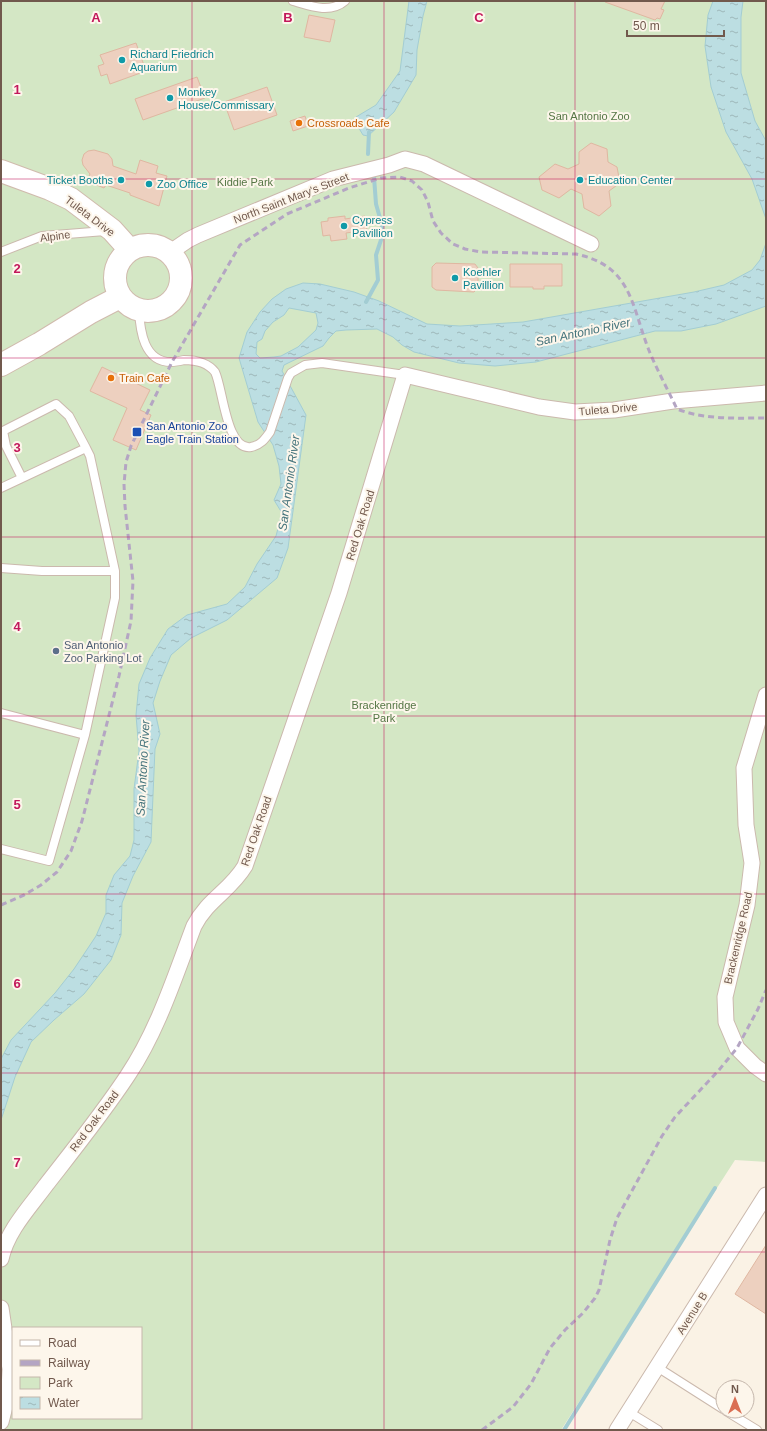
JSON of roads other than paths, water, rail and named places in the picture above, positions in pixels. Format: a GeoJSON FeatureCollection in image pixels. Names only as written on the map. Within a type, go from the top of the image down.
{"type":"FeatureCollection","features":[{"type":"Feature","properties":{"kind":"street","name":"North Saint Mary's Street"},"geometry":{"type":"LineString","coordinates":[[169,253],[198,235],[333,179],[389,165],[405,159],[424,164],[591,244]]}},
{"type":"Feature","properties":{"kind":"street","name":"Tuleta Drive"},"geometry":{"type":"LineString","coordinates":[[1,171],[50,189],[71,199],[112,230],[130,250]]}},
{"type":"Feature","properties":{"kind":"street"},"geometry":{"type":"LineString","coordinates":[[145,245],[161,247],[169,253],[178,264],[181,281],[174,298],[168,304],[152,311],[139,310],[127,304],[120,297],[114,277],[116,266],[122,257],[130,250],[145,245]]}},
{"type":"Feature","properties":{"kind":"street"},"geometry":{"type":"LineString","coordinates":[[1,365],[91,312],[120,297]]}},
{"type":"Feature","properties":{"kind":"street","name":"Tuleta Drive"},"geometry":{"type":"LineString","coordinates":[[405,375],[539,407],[575,412],[614,410],[673,401],[766,392]]}},
{"type":"Feature","properties":{"kind":"street","name":"Red Oak Road"},"geometry":{"type":"LineString","coordinates":[[1,1259],[6,1243],[20,1220],[110,1101],[139,1057],[159,1016],[200,914],[232,884],[245,866],[250,855],[262,812],[334,607],[405,375]]}},
{"type":"Feature","properties":{"kind":"street","name":"Brackenridge Road"},"geometry":{"type":"LineString","coordinates":[[766,695],[744,768],[746,825],[752,863],[747,905],[725,997],[726,1022],[737,1048],[755,1066],[766,1074]]}},
{"type":"Feature","properties":{"kind":"street","name":"Avenue B"},"geometry":{"type":"LineString","coordinates":[[617,1430],[766,1195]]}},
{"type":"Feature","properties":{"kind":"street"},"geometry":{"type":"LineString","coordinates":[[1,1308],[10,1369],[9,1391],[1,1422]]}},
{"type":"Feature","properties":{"kind":"lane"},"geometry":{"type":"LineString","coordinates":[[293,1],[316,9],[340,6],[345,1]]}},
{"type":"Feature","properties":{"kind":"lane","name":"Alpine"},"geometry":{"type":"LineString","coordinates":[[1,252],[42,236],[112,230]]}},
{"type":"Feature","properties":{"kind":"lane"},"geometry":{"type":"LineString","coordinates":[[139,310],[142,334],[147,349],[152,356],[158,360],[166,362],[196,361],[212,368],[215,372],[229,428],[241,445],[247,447],[258,445],[267,437],[288,378],[291,373],[305,365],[322,363],[405,375]]}},
{"type":"Feature","properties":{"kind":"lane"},"geometry":{"type":"LineString","coordinates":[[1,849],[49,861],[85,735],[115,598],[115,571],[90,456],[69,416],[56,404],[3,431],[6,446],[22,478]]}},
{"type":"Feature","properties":{"kind":"lane"},"geometry":{"type":"LineString","coordinates":[[1,488],[86,448]]}},
{"type":"Feature","properties":{"kind":"lane"},"geometry":{"type":"LineString","coordinates":[[1,568],[42,571],[115,571]]}},
{"type":"Feature","properties":{"kind":"lane"},"geometry":{"type":"LineString","coordinates":[[1,714],[85,735]]}},
{"type":"Feature","properties":{"kind":"lane"},"geometry":{"type":"LineString","coordinates":[[657,1367],[715,1404]]}},
{"type":"Feature","properties":{"kind":"lane"},"geometry":{"type":"LineString","coordinates":[[629,1412],[658,1430]]}},
{"type":"Feature","properties":{"kind":"lane"},"geometry":{"type":"LineString","coordinates":[[739,1419],[756,1430]]}},
{"type":"Feature","properties":{"kind":"water"},"geometry":{"type":"Polygon","coordinates":[[[409,1],[427,1],[417,50],[416,75],[394,112],[368,136],[363,135],[357,125],[356,117],[376,105],[400,71],[409,1]]]}},
{"type":"Feature","properties":{"kind":"water"},"geometry":{"type":"Polygon","coordinates":[[[713,1],[743,1],[741,17],[741,73],[755,121],[766,141],[766,219],[752,179],[726,132],[711,87],[705,46],[708,15],[713,1]]]}},
{"type":"Feature","properties":{"kind":"water","name":"San Antonio River"},"geometry":{"type":"Polygon","coordinates":[[[766,243],[766,306],[716,324],[681,331],[655,331],[536,362],[495,366],[459,363],[414,352],[402,345],[393,337],[377,329],[346,330],[336,331],[323,346],[284,365],[282,371],[306,415],[288,548],[277,578],[227,620],[191,638],[171,655],[153,703],[160,734],[155,749],[151,842],[133,876],[122,903],[121,935],[111,960],[84,994],[31,1042],[15,1077],[1,1120],[1,1059],[11,1040],[55,993],[74,969],[96,936],[106,913],[106,895],[114,875],[130,856],[134,840],[134,789],[139,751],[136,715],[139,684],[150,658],[168,629],[187,615],[227,604],[245,587],[257,564],[276,536],[282,513],[274,500],[281,484],[279,466],[273,445],[258,422],[239,358],[247,332],[260,312],[272,299],[286,289],[303,283],[320,284],[354,292],[379,301],[427,324],[460,326],[523,322],[694,292],[724,285],[752,270],[760,260],[766,243]],[[289,308],[284,315],[273,322],[265,331],[262,339],[257,342],[256,354],[260,358],[281,356],[298,347],[316,330],[318,323],[316,313],[289,308]]]}},
{"type":"Feature","properties":{"kind":"waterway"},"geometry":{"type":"LineString","coordinates":[[368,154],[369,132]]}},
{"type":"Feature","properties":{"kind":"waterway"},"geometry":{"type":"LineString","coordinates":[[366,302],[378,280],[376,255],[382,237],[382,225],[376,204],[374,177]]}},
{"type":"Feature","properties":{"kind":"waterway"},"geometry":{"type":"LineString","coordinates":[[564,1430],[715,1188]]}},
{"type":"Feature","properties":{"kind":"railway"},"geometry":{"type":"LineString","coordinates":[[1,905],[24,895],[41,885],[57,872],[71,851],[82,821],[119,676],[131,621],[133,581],[124,484],[126,462],[131,446],[172,362],[240,245],[287,214],[349,188],[381,178],[400,177],[412,181],[422,190],[428,202],[433,221],[441,233],[453,244],[465,249],[481,252],[576,254],[594,260],[608,267],[618,277],[626,289],[651,356],[677,409],[688,413],[710,417],[766,418]]}},
{"type":"Feature","properties":{"kind":"railway"},"geometry":{"type":"LineString","coordinates":[[482,1430],[513,1407],[531,1384],[550,1348],[595,1298],[599,1290],[610,1240],[617,1218],[662,1136],[675,1117],[719,1070],[737,1048],[758,1009],[766,990]]}},
{"type":"Feature","properties":{"kind":"place","name":"Richard Friedrich Aquarium"},"geometry":{"type":"Point","coordinates":[122,60]}},
{"type":"Feature","properties":{"kind":"place","name":"Monkey House/Commissary"},"geometry":{"type":"Point","coordinates":[170,98]}},
{"type":"Feature","properties":{"kind":"place","name":"Crossroads Cafe"},"geometry":{"type":"Point","coordinates":[299,123]}},
{"type":"Feature","properties":{"kind":"place","name":"Ticket Booths"},"geometry":{"type":"Point","coordinates":[121,180]}},
{"type":"Feature","properties":{"kind":"place","name":"Education Center"},"geometry":{"type":"Point","coordinates":[580,180]}},
{"type":"Feature","properties":{"kind":"place","name":"Zoo Office"},"geometry":{"type":"Point","coordinates":[149,184]}},
{"type":"Feature","properties":{"kind":"place","name":"Cypress Pavillion"},"geometry":{"type":"Point","coordinates":[344,226]}},
{"type":"Feature","properties":{"kind":"place","name":"Koehler Pavillion"},"geometry":{"type":"Point","coordinates":[455,278]}},
{"type":"Feature","properties":{"kind":"place","name":"Train Cafe"},"geometry":{"type":"Point","coordinates":[111,378]}},
{"type":"Feature","properties":{"kind":"place","name":"San Antonio Zoo Eagle Train Station"},"geometry":{"type":"Point","coordinates":[137,432]}},
{"type":"Feature","properties":{"kind":"place","name":"San Antonio Zoo Parking Lot"},"geometry":{"type":"Point","coordinates":[56,651]}},
{"type":"Feature","properties":{"kind":"park label","name":"San Antonio Zoo"},"geometry":{"type":"Point","coordinates":[589,116]}},
{"type":"Feature","properties":{"kind":"park label","name":"Kiddie Park"},"geometry":{"type":"Point","coordinates":[245,182]}},
{"type":"Feature","properties":{"kind":"park label","name":"Brackenridge Park"},"geometry":{"type":"Point","coordinates":[384,711]}}]}
